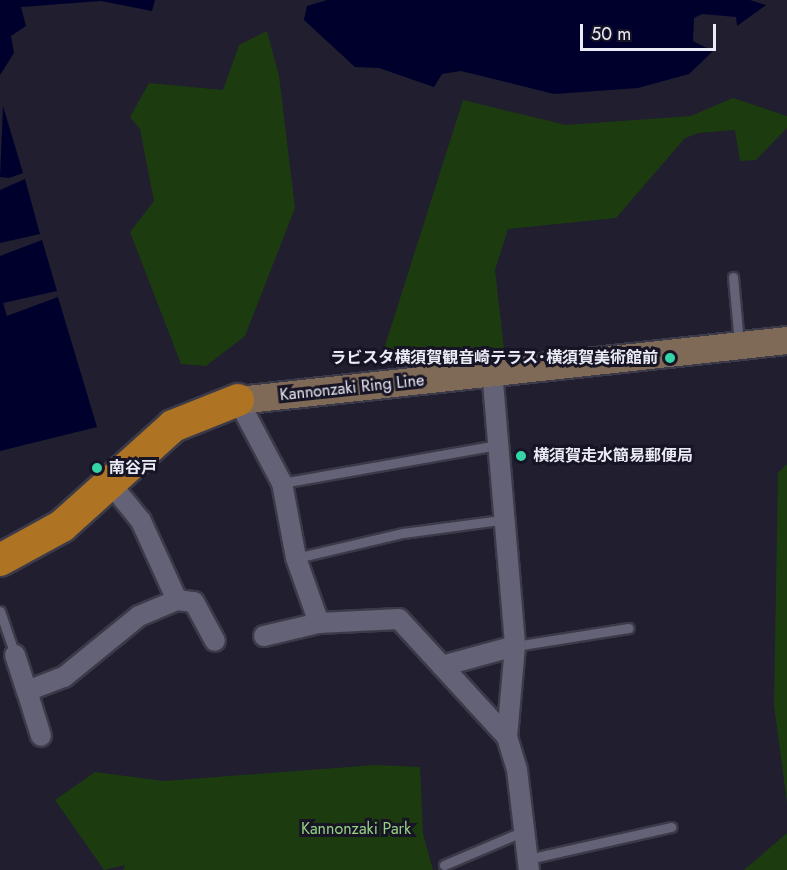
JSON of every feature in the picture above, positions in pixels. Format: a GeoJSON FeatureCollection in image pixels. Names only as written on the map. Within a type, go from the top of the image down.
{"type":"FeatureCollection","features":[{"type":"Feature","properties":{"kind":"highway"},"geometry":{"type":"LineString","coordinates":[[0,560],[62,525],[173,426],[238,400]]}},
{"type":"Feature","properties":{"kind":"main road","name":"Kannonzaki Ring Line"},"geometry":{"type":"LineString","coordinates":[[238,400],[787,340]]}},
{"type":"Feature","properties":{"kind":"street"},"geometry":{"type":"LineString","coordinates":[[492,382],[501,520],[515,646],[507,737],[528,865]]}},
{"type":"Feature","properties":{"kind":"street"},"geometry":{"type":"LineString","coordinates":[[238,400],[282,483],[296,558],[319,623]]}},
{"type":"Feature","properties":{"kind":"street"},"geometry":{"type":"LineString","coordinates":[[110,483],[141,521],[177,600]]}},
{"type":"Feature","properties":{"kind":"street"},"geometry":{"type":"LineString","coordinates":[[27,692],[64,677],[139,616],[177,600],[194,602],[215,641]]}},
{"type":"Feature","properties":{"kind":"street"},"geometry":{"type":"LineString","coordinates":[[264,636],[319,623],[399,619],[507,737]]}},
{"type":"Feature","properties":{"kind":"street"},"geometry":{"type":"LineString","coordinates":[[442,666],[515,646]]}},
{"type":"Feature","properties":{"kind":"street"},"geometry":{"type":"LineString","coordinates":[[15,655],[41,736]]}},
{"type":"Feature","properties":{"kind":"lane"},"geometry":{"type":"LineString","coordinates":[[733,277],[740,345]]}},
{"type":"Feature","properties":{"kind":"lane"},"geometry":{"type":"LineString","coordinates":[[282,483],[497,445]]}},
{"type":"Feature","properties":{"kind":"lane"},"geometry":{"type":"LineString","coordinates":[[296,558],[403,533],[501,520]]}},
{"type":"Feature","properties":{"kind":"lane"},"geometry":{"type":"LineString","coordinates":[[0,611],[15,655]]}},
{"type":"Feature","properties":{"kind":"lane"},"geometry":{"type":"LineString","coordinates":[[515,646],[629,628]]}},
{"type":"Feature","properties":{"kind":"lane"},"geometry":{"type":"LineString","coordinates":[[528,865],[671,827]]}},
{"type":"Feature","properties":{"kind":"lane"},"geometry":{"type":"LineString","coordinates":[[444,865],[524,831]]}},
{"type":"Feature","properties":{"kind":"green space"},"geometry":{"type":"Polygon","coordinates":[[[267,31],[279,76],[295,208],[245,336],[206,366],[181,364],[130,232],[154,201],[140,129],[130,117],[149,83],[223,90],[239,45],[267,31]]]}},
{"type":"Feature","properties":{"kind":"green space"},"geometry":{"type":"Polygon","coordinates":[[[733,98],[787,116],[787,128],[756,160],[740,161],[735,130],[699,133],[685,138],[616,218],[508,229],[495,270],[504,349],[393,362],[384,349],[463,100],[566,125],[691,116],[733,98]]]}},
{"type":"Feature","properties":{"kind":"green space"},"geometry":{"type":"Polygon","coordinates":[[[787,464],[787,803],[774,705],[778,473],[787,464]]]}},
{"type":"Feature","properties":{"kind":"green space","name":"Kannonzaki Park"},"geometry":{"type":"Polygon","coordinates":[[[375,765],[420,767],[423,834],[433,870],[123,870],[125,865],[104,870],[55,800],[95,772],[164,781],[375,765]]]}},
{"type":"Feature","properties":{"kind":"green space"},"geometry":{"type":"Polygon","coordinates":[[[787,833],[787,870],[744,870],[787,833]]]}},
{"type":"Feature","properties":{"kind":"water"},"geometry":{"type":"Polygon","coordinates":[[[0,0],[155,0],[152,11],[101,1],[21,7],[26,26],[11,36],[14,53],[0,75],[0,0]]]}},
{"type":"Feature","properties":{"kind":"water"},"geometry":{"type":"Polygon","coordinates":[[[327,0],[750,0],[766,5],[737,26],[736,17],[702,14],[694,18],[693,41],[713,51],[689,74],[638,88],[554,94],[461,71],[442,74],[434,87],[379,68],[355,67],[304,20],[307,6],[327,0]]]}},
{"type":"Feature","properties":{"kind":"water"},"geometry":{"type":"Polygon","coordinates":[[[3,106],[23,173],[9,178],[0,177],[3,106]]]}},
{"type":"Feature","properties":{"kind":"water"},"geometry":{"type":"Polygon","coordinates":[[[25,179],[40,234],[0,243],[0,190],[25,179]]]}},
{"type":"Feature","properties":{"kind":"water"},"geometry":{"type":"Polygon","coordinates":[[[42,240],[57,291],[3,303],[7,316],[58,297],[97,427],[0,451],[0,256],[42,240]]]}},
{"type":"Feature","properties":{"kind":"place","name":"ラビスタ横須賀観音崎テラス･横須賀美術館前"},"geometry":{"type":"Point","coordinates":[670,358]}},
{"type":"Feature","properties":{"kind":"place","name":"横須賀走水簡易郵便局"},"geometry":{"type":"Point","coordinates":[521,456]}},
{"type":"Feature","properties":{"kind":"place","name":"南谷戸"},"geometry":{"type":"Point","coordinates":[97,468]}}]}
